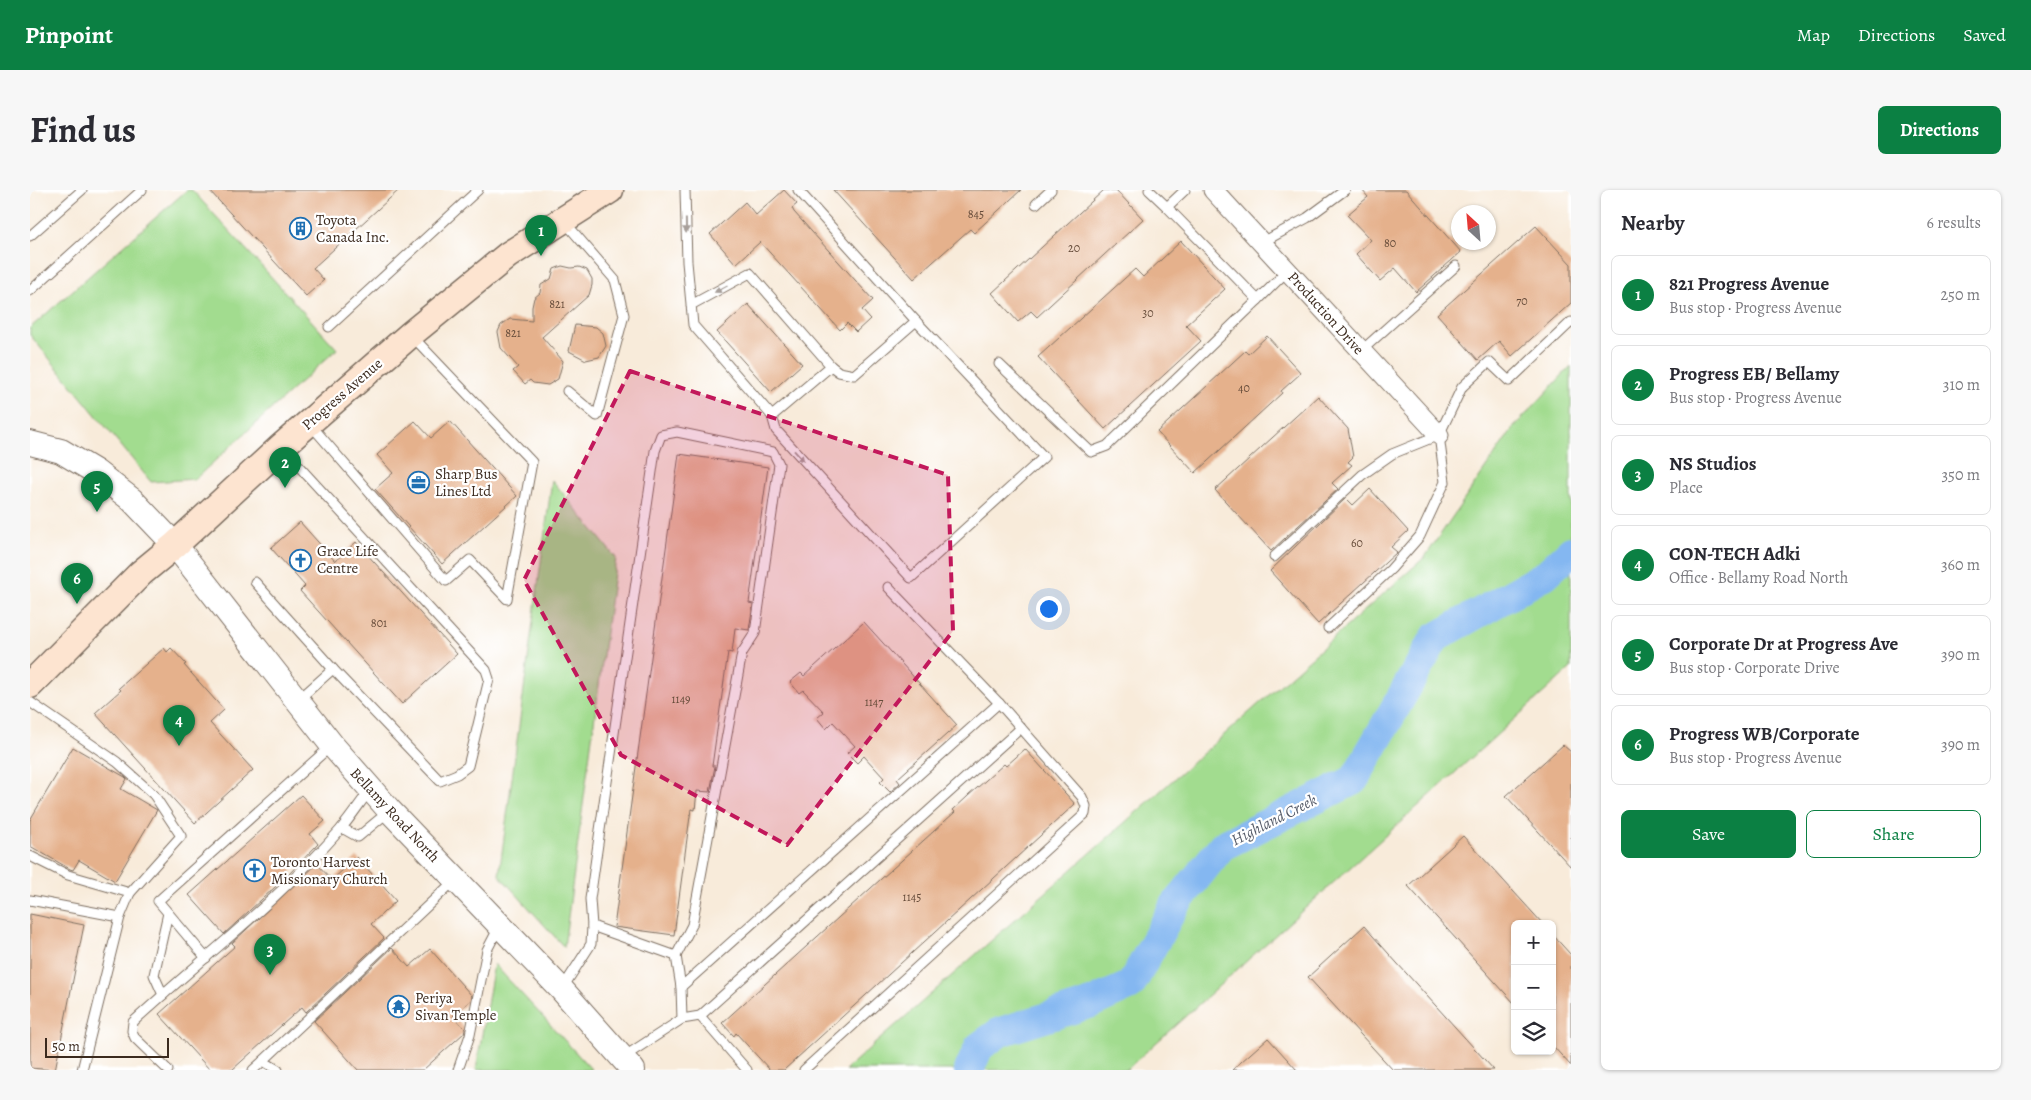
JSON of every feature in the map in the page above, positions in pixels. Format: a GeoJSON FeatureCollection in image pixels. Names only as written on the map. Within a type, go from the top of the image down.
{"type":"FeatureCollection","features":[{"type":"Feature","properties":{"kind":"main road","name":"Progress Avenue"},"geometry":{"type":"LineString","coordinates":[[30,685],[141,573],[175,545],[281,447],[410,334],[508,255],[610,190]]}},
{"type":"Feature","properties":{"kind":"street","name":"Production Drive"},"geometry":{"type":"LineString","coordinates":[[1213,190],[1439,435]]}},
{"type":"Feature","properties":{"kind":"street","name":"Bellamy Road North"},"geometry":{"type":"LineString","coordinates":[[30,443],[61,451],[96,472],[132,500],[175,545],[332,745],[390,811],[562,990],[627,1064]]}},
{"type":"Feature","properties":{"kind":"lane"},"geometry":{"type":"LineString","coordinates":[[30,236],[82,190]]}},
{"type":"Feature","properties":{"kind":"lane"},"geometry":{"type":"LineString","coordinates":[[30,291],[142,190]]}},
{"type":"Feature","properties":{"kind":"lane"},"geometry":{"type":"LineString","coordinates":[[329,327],[478,190]]}},
{"type":"Feature","properties":{"kind":"lane"},"geometry":{"type":"LineString","coordinates":[[685,190],[686,262],[692,325],[772,416],[776,430],[911,578],[1044,457],[916,321],[798,190]]}},
{"type":"Feature","properties":{"kind":"lane"},"geometry":{"type":"LineString","coordinates":[[1036,204],[1052,190]]}},
{"type":"Feature","properties":{"kind":"lane"},"geometry":{"type":"LineString","coordinates":[[1149,190],[1258,300]]}},
{"type":"Feature","properties":{"kind":"lane"},"geometry":{"type":"LineString","coordinates":[[1167,207],[1185,190]]}},
{"type":"Feature","properties":{"kind":"lane"},"geometry":{"type":"LineString","coordinates":[[1261,242],[1307,218],[1345,190]]}},
{"type":"Feature","properties":{"kind":"lane"},"geometry":{"type":"LineString","coordinates":[[562,219],[615,280],[624,315],[596,416],[567,390]]}},
{"type":"Feature","properties":{"kind":"lane"},"geometry":{"type":"LineString","coordinates":[[1360,351],[1456,266]]}},
{"type":"Feature","properties":{"kind":"lane"},"geometry":{"type":"LineString","coordinates":[[999,364],[1091,452],[1107,446],[1287,271]]}},
{"type":"Feature","properties":{"kind":"lane"},"geometry":{"type":"LineString","coordinates":[[691,305],[750,273],[831,366],[839,372],[854,375],[916,321]]}},
{"type":"Feature","properties":{"kind":"lane"},"geometry":{"type":"LineString","coordinates":[[1328,628],[1390,569],[1420,536],[1445,482],[1439,435],[1462,387],[1489,362],[1508,382],[1571,322]]}},
{"type":"Feature","properties":{"kind":"lane"},"geometry":{"type":"LineString","coordinates":[[309,423],[446,582],[470,560],[507,599],[532,462],[410,334]]}},
{"type":"Feature","properties":{"kind":"lane"},"geometry":{"type":"LineString","coordinates":[[772,416],[831,366]]}},
{"type":"Feature","properties":{"kind":"lane"},"geometry":{"type":"LineString","coordinates":[[562,990],[591,944],[590,899],[655,451],[662,435],[678,432],[773,452],[779,464],[755,633],[742,653],[692,924],[676,956],[681,987],[682,1019]]}},
{"type":"Feature","properties":{"kind":"lane"},"geometry":{"type":"LineString","coordinates":[[1274,557],[1362,475],[1392,454],[1439,435]]}},
{"type":"Feature","properties":{"kind":"lane"},"geometry":{"type":"LineString","coordinates":[[255,582],[332,669],[440,781],[457,774],[468,766],[489,678],[486,670],[281,447]]}},
{"type":"Feature","properties":{"kind":"lane"},"geometry":{"type":"LineString","coordinates":[[804,1070],[1086,814],[1086,806],[1082,797],[999,703],[888,587]]}},
{"type":"Feature","properties":{"kind":"lane"},"geometry":{"type":"LineString","coordinates":[[297,701],[332,669]]}},
{"type":"Feature","properties":{"kind":"lane"},"geometry":{"type":"LineString","coordinates":[[30,702],[117,762],[154,795],[181,836],[130,893],[120,917],[82,1070]]}},
{"type":"Feature","properties":{"kind":"lane"},"geometry":{"type":"LineString","coordinates":[[681,987],[999,703]]}},
{"type":"Feature","properties":{"kind":"lane"},"geometry":{"type":"LineString","coordinates":[[627,1064],[682,1019],[700,1016],[1021,728]]}},
{"type":"Feature","properties":{"kind":"lane"},"geometry":{"type":"LineString","coordinates":[[206,958],[158,901],[332,745]]}},
{"type":"Feature","properties":{"kind":"lane"},"geometry":{"type":"LineString","coordinates":[[168,1070],[135,1038],[132,1031],[133,1022],[256,914],[305,867],[342,828],[371,789]]}},
{"type":"Feature","properties":{"kind":"lane"},"geometry":{"type":"LineString","coordinates":[[342,828],[358,837],[390,811]]}},
{"type":"Feature","properties":{"kind":"lane"},"geometry":{"type":"LineString","coordinates":[[30,856],[68,875],[130,893]]}},
{"type":"Feature","properties":{"kind":"lane"},"geometry":{"type":"LineString","coordinates":[[252,1070],[264,1061],[455,880]]}},
{"type":"Feature","properties":{"kind":"lane"},"geometry":{"type":"LineString","coordinates":[[30,900],[120,917]]}},
{"type":"Feature","properties":{"kind":"lane"},"geometry":{"type":"LineString","coordinates":[[163,995],[154,975],[168,913]]}},
{"type":"Feature","properties":{"kind":"lane"},"geometry":{"type":"LineString","coordinates":[[458,1070],[470,1036],[487,950],[500,924]]}},
{"type":"Feature","properties":{"kind":"lane"},"geometry":{"type":"LineString","coordinates":[[592,926],[676,956]]}},
{"type":"Feature","properties":{"kind":"lane"},"geometry":{"type":"LineString","coordinates":[[700,1016],[747,1070]]}},
{"type":"Feature","properties":{"kind":"lane"},"geometry":{"type":"LineString","coordinates":[[264,1061],[278,1070]]}},
{"type":"Feature","properties":{"kind":"highlighted area"},"geometry":{"type":"Polygon","coordinates":[[[630,371],[948,475],[953,631],[787,845],[621,755],[524,580],[630,371]]]}},
{"type":"Feature","properties":{"kind":"green space"},"geometry":{"type":"Polygon","coordinates":[[[187,190],[192,190],[337,349],[195,479],[151,482],[30,335],[30,328],[187,190]]]}},
{"type":"Feature","properties":{"kind":"green space"},"geometry":{"type":"Polygon","coordinates":[[[1571,366],[1571,668],[1126,1070],[845,1070],[1425,557],[1513,428],[1571,366]]]}},
{"type":"Feature","properties":{"kind":"green space"},"geometry":{"type":"Polygon","coordinates":[[[552,480],[616,558],[564,947],[499,875],[552,480]]]}},
{"type":"Feature","properties":{"kind":"green space"},"geometry":{"type":"Polygon","coordinates":[[[494,964],[592,1070],[476,1070],[494,964]]]}},
{"type":"Feature","properties":{"kind":"building","name":"Toyota Canada Inc."},"geometry":{"type":"Polygon","coordinates":[[[209,190],[399,190],[313,268],[324,280],[306,296],[209,190]]]}},
{"type":"Feature","properties":{"kind":"building"},"geometry":{"type":"Polygon","coordinates":[[[784,190],[797,204],[792,208],[794,212],[873,300],[862,310],[870,319],[856,332],[847,323],[840,330],[760,242],[736,264],[710,234],[745,202],[756,215],[784,190]]]}},
{"type":"Feature","properties":{"kind":"building"},"geometry":{"type":"Polygon","coordinates":[[[833,190],[1021,190],[974,233],[970,229],[914,279],[833,190]]]}},
{"type":"Feature","properties":{"kind":"building"},"geometry":{"type":"Polygon","coordinates":[[[1104,190],[1116,190],[1143,219],[1037,317],[1031,311],[1018,322],[992,293],[1104,190]]]}},
{"type":"Feature","properties":{"kind":"building"},"geometry":{"type":"Polygon","coordinates":[[[1362,190],[1406,190],[1451,241],[1451,250],[1459,250],[1461,252],[1416,292],[1395,268],[1380,281],[1356,254],[1371,240],[1347,215],[1368,197],[1362,190]]]}},
{"type":"Feature","properties":{"kind":"building"},"geometry":{"type":"Polygon","coordinates":[[[1536,226],[1571,264],[1571,303],[1512,356],[1499,341],[1478,360],[1437,314],[1536,226]]]}},
{"type":"Feature","properties":{"kind":"building"},"geometry":{"type":"Polygon","coordinates":[[[1181,241],[1225,289],[1186,325],[1201,341],[1105,429],[1038,357],[1135,269],[1143,277],[1181,241]]]}},
{"type":"Feature","properties":{"kind":"building"},"geometry":{"type":"Polygon","coordinates":[[[562,266],[579,267],[587,270],[592,279],[589,295],[542,337],[563,361],[558,379],[548,385],[533,383],[530,380],[525,384],[513,371],[518,367],[501,348],[498,332],[501,325],[510,319],[532,321],[534,298],[540,293],[541,285],[551,279],[554,269],[562,266]]]}},
{"type":"Feature","properties":{"kind":"building"},"geometry":{"type":"Polygon","coordinates":[[[748,304],[802,364],[771,392],[717,332],[748,304]]]}},
{"type":"Feature","properties":{"kind":"building"},"geometry":{"type":"Polygon","coordinates":[[[575,325],[596,327],[603,333],[606,346],[599,357],[586,360],[569,351],[575,325]]]}},
{"type":"Feature","properties":{"kind":"building"},"geometry":{"type":"Polygon","coordinates":[[[1267,336],[1301,373],[1281,391],[1282,393],[1195,473],[1157,432],[1245,351],[1248,354],[1267,336]]]}},
{"type":"Feature","properties":{"kind":"building"},"geometry":{"type":"Polygon","coordinates":[[[1318,396],[1348,429],[1353,457],[1348,462],[1352,465],[1332,483],[1338,489],[1271,551],[1215,490],[1318,396]]]}},
{"type":"Feature","properties":{"kind":"building"},"geometry":{"type":"Polygon","coordinates":[[[415,421],[431,438],[450,421],[517,496],[442,564],[375,489],[393,473],[377,455],[415,421]]]}},
{"type":"Feature","properties":{"kind":"building"},"geometry":{"type":"Polygon","coordinates":[[[679,454],[768,467],[749,603],[753,604],[749,630],[735,628],[732,653],[728,652],[712,766],[715,766],[710,792],[697,791],[695,810],[691,809],[674,935],[614,927],[679,454]]]}},
{"type":"Feature","properties":{"kind":"building"},"geometry":{"type":"Polygon","coordinates":[[[1370,489],[1408,531],[1391,547],[1397,552],[1318,624],[1270,571],[1346,498],[1353,505],[1370,489]]]}},
{"type":"Feature","properties":{"kind":"building"},"geometry":{"type":"Polygon","coordinates":[[[300,522],[335,561],[356,542],[457,654],[402,704],[300,591],[305,586],[271,548],[300,522]]]}},
{"type":"Feature","properties":{"kind":"building"},"geometry":{"type":"Polygon","coordinates":[[[864,622],[957,725],[897,779],[900,783],[890,792],[880,782],[884,778],[864,756],[857,763],[847,753],[855,746],[833,722],[826,729],[817,718],[824,712],[803,690],[799,693],[790,682],[801,673],[804,676],[864,622]]]}},
{"type":"Feature","properties":{"kind":"building"},"geometry":{"type":"Polygon","coordinates":[[[164,648],[167,652],[171,648],[224,710],[210,723],[253,770],[195,823],[95,713],[121,690],[119,688],[164,648]]]}},
{"type":"Feature","properties":{"kind":"building"},"geometry":{"type":"Polygon","coordinates":[[[1563,745],[1571,752],[1571,867],[1506,796],[1563,745]]]}},
{"type":"Feature","properties":{"kind":"building"},"geometry":{"type":"Polygon","coordinates":[[[73,747],[125,777],[127,779],[121,789],[157,810],[115,881],[79,860],[73,870],[70,869],[30,846],[30,820],[73,747]]]}},
{"type":"Feature","properties":{"kind":"building"},"geometry":{"type":"Polygon","coordinates":[[[1025,749],[1075,804],[784,1070],[770,1070],[736,1033],[734,1036],[722,1023],[955,812],[953,810],[968,796],[1004,764],[1006,766],[1025,749]]]}},
{"type":"Feature","properties":{"kind":"building","name":"Toronto Harvest Missionary Church"},"geometry":{"type":"Polygon","coordinates":[[[301,795],[325,821],[310,834],[318,844],[287,876],[224,934],[189,895],[301,795]]]}},
{"type":"Feature","properties":{"kind":"building"},"geometry":{"type":"Polygon","coordinates":[[[1463,836],[1539,920],[1511,920],[1511,1000],[1408,886],[1463,836]]]}},
{"type":"Feature","properties":{"kind":"building"},"geometry":{"type":"Polygon","coordinates":[[[357,857],[396,901],[371,924],[384,938],[306,1012],[302,1007],[232,1070],[210,1070],[159,1014],[235,946],[232,943],[317,864],[332,880],[357,857]]]}},
{"type":"Feature","properties":{"kind":"building"},"geometry":{"type":"Polygon","coordinates":[[[30,914],[84,925],[55,1070],[30,1068],[30,914]]]}},
{"type":"Feature","properties":{"kind":"building"},"geometry":{"type":"Polygon","coordinates":[[[1364,926],[1494,1070],[1393,1070],[1308,977],[1364,926]]]}},
{"type":"Feature","properties":{"kind":"building"},"geometry":{"type":"Polygon","coordinates":[[[1556,938],[1571,955],[1571,1066],[1556,1049],[1556,938]]]}},
{"type":"Feature","properties":{"kind":"building","name":"Periya Sivan Temple"},"geometry":{"type":"Polygon","coordinates":[[[392,948],[409,967],[430,949],[472,996],[471,1000],[453,1016],[465,1029],[464,1033],[423,1070],[358,1070],[314,1021],[392,948]]]}},
{"type":"Feature","properties":{"kind":"building"},"geometry":{"type":"Polygon","coordinates":[[[1268,1038],[1297,1070],[1232,1070],[1268,1038]]]}},
{"type":"Feature","properties":{"kind":"waterway","name":"Highland Creek"},"geometry":{"type":"LineString","coordinates":[[969,1070],[979,1047],[1000,1032],[1089,1004],[1131,985],[1175,905],[1222,846],[1354,780],[1435,638],[1545,575],[1571,551]]}},
{"type":"Feature","properties":{"kind":"place","name":"Toyota Canada Inc."},"geometry":{"type":"Point","coordinates":[300,229]}},
{"type":"Feature","properties":{"kind":"place","name":"821 Progress Avenue"},"geometry":{"type":"Point","coordinates":[541,256]}},
{"type":"Feature","properties":{"kind":"place","name":"Sharp Bus Lines Ltd"},"geometry":{"type":"Point","coordinates":[419,483]}},
{"type":"Feature","properties":{"kind":"place","name":"Progress EB/ Bellamy"},"geometry":{"type":"Point","coordinates":[285,488]}},
{"type":"Feature","properties":{"kind":"place","name":"Corporate Dr at Progress Ave"},"geometry":{"type":"Point","coordinates":[97,512]}},
{"type":"Feature","properties":{"kind":"place","name":"Grace Life Centre"},"geometry":{"type":"Point","coordinates":[301,560]}},
{"type":"Feature","properties":{"kind":"place","name":"Progress WB/Corporate"},"geometry":{"type":"Point","coordinates":[77,604]}},
{"type":"Feature","properties":{"kind":"place","name":"CON-TECH Adki"},"geometry":{"type":"Point","coordinates":[179,746]}},
{"type":"Feature","properties":{"kind":"place","name":"Toronto Harvest Missionary Church"},"geometry":{"type":"Point","coordinates":[255,871]}},
{"type":"Feature","properties":{"kind":"place","name":"NS Studios"},"geometry":{"type":"Point","coordinates":[270,975]}},
{"type":"Feature","properties":{"kind":"place","name":"Periya Sivan Temple"},"geometry":{"type":"Point","coordinates":[399,1007]}}]}
